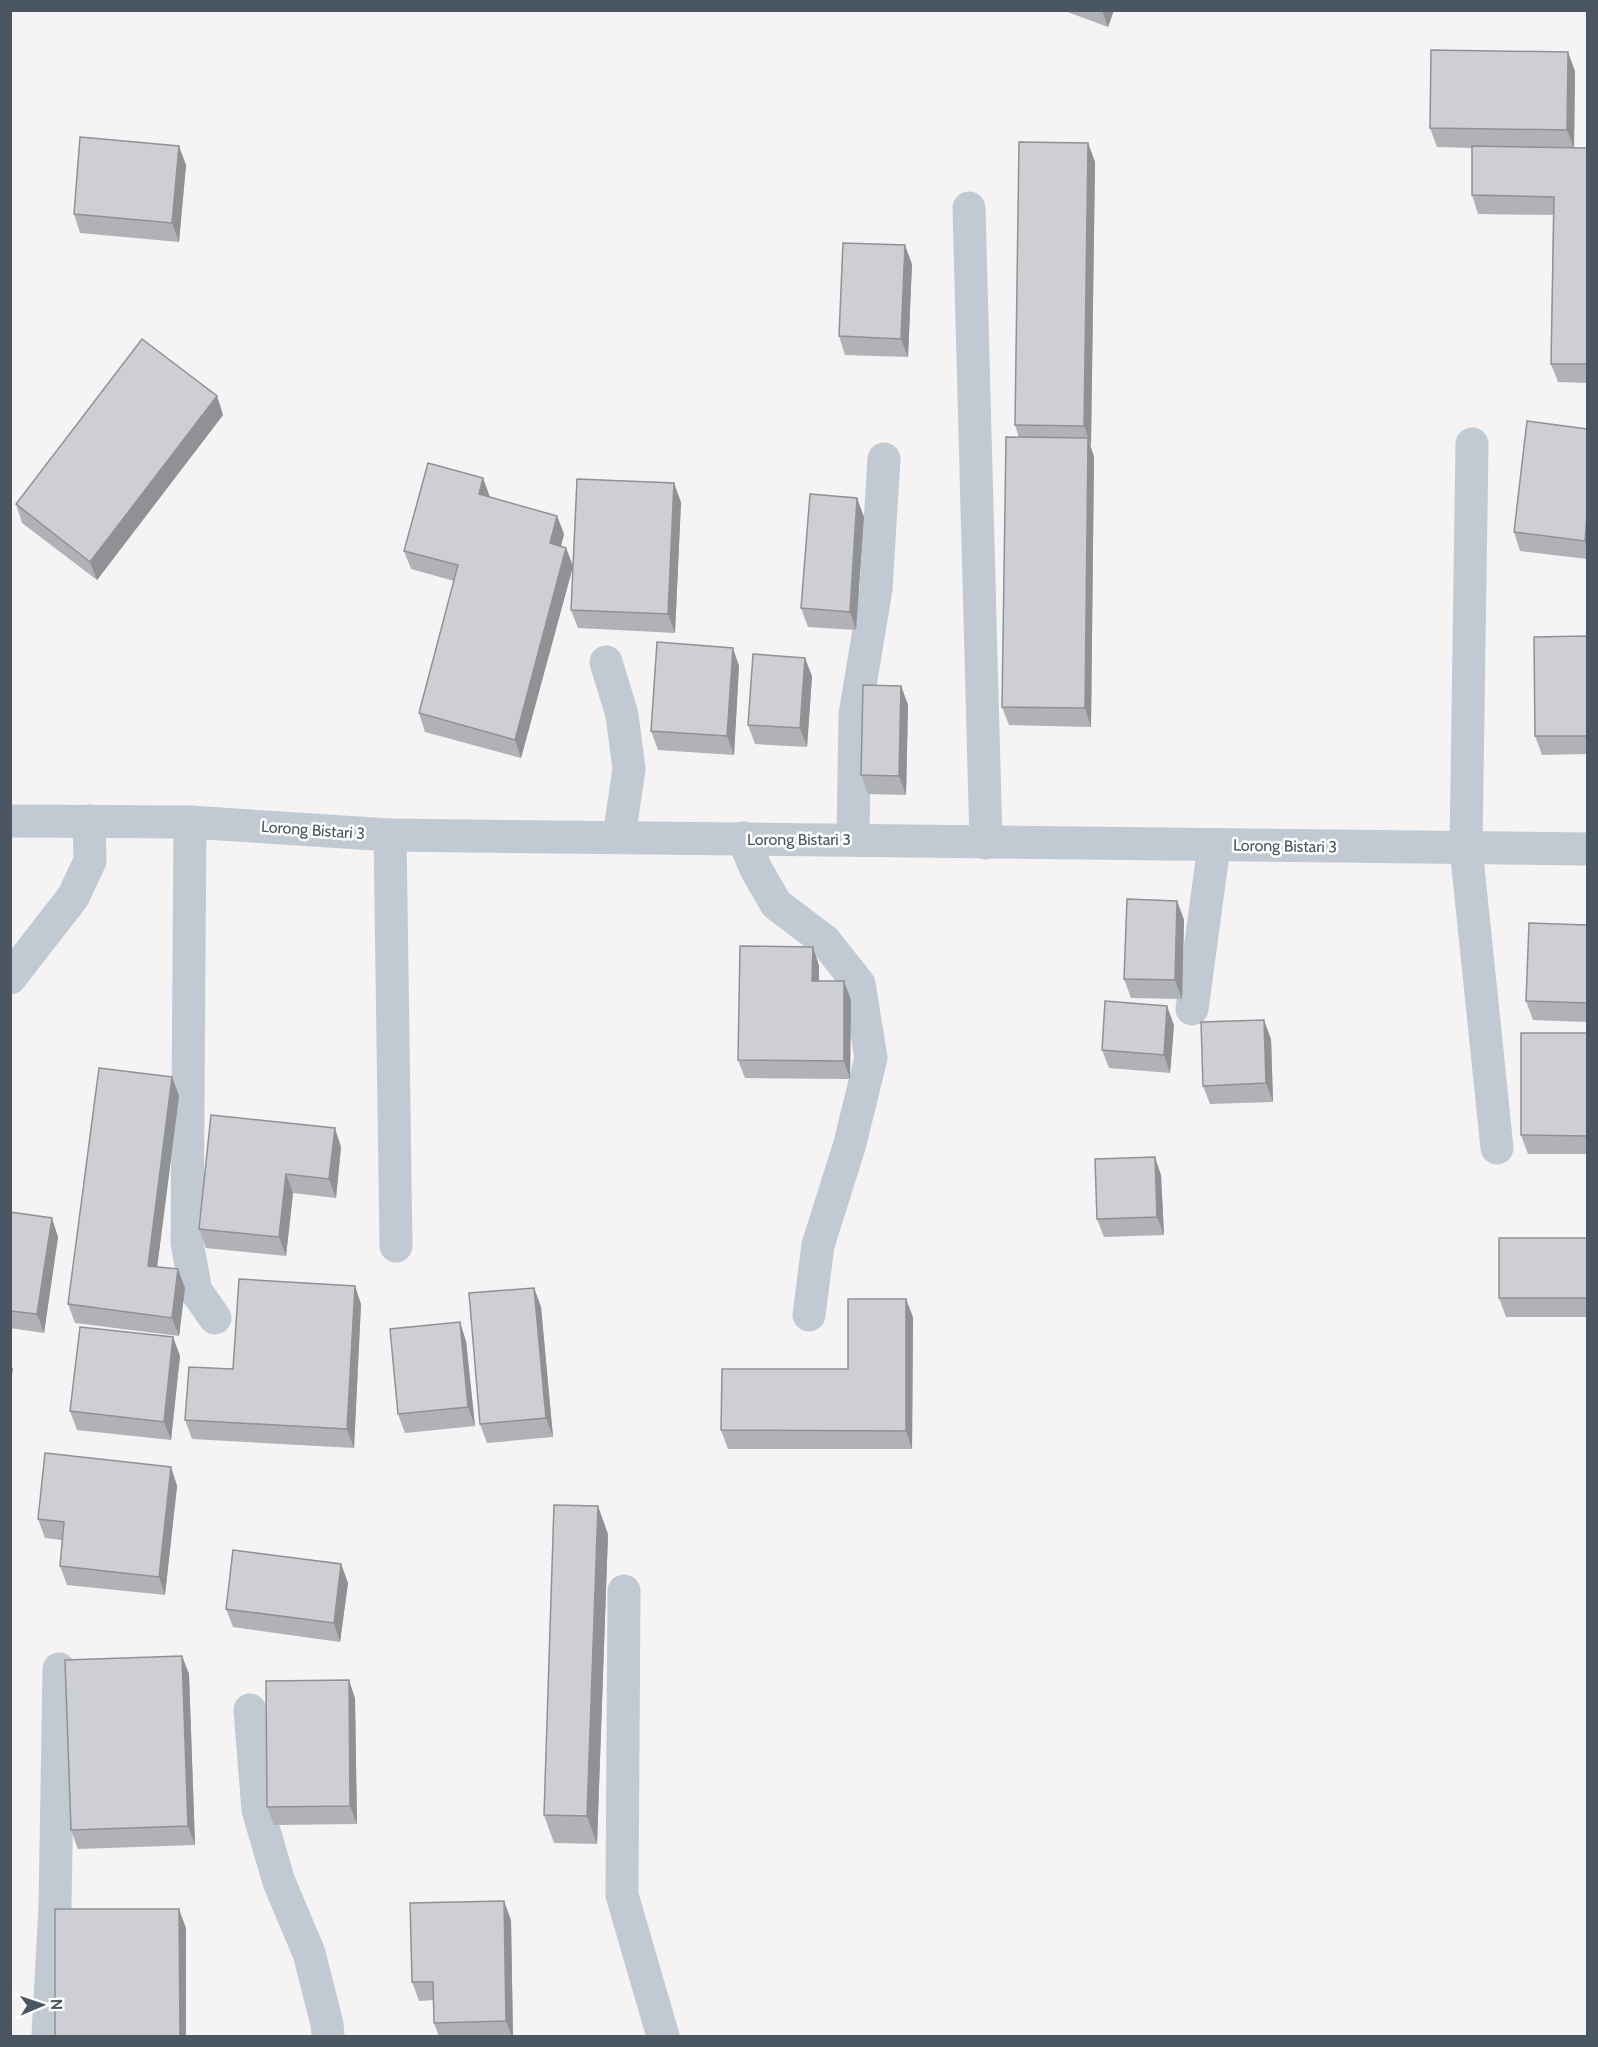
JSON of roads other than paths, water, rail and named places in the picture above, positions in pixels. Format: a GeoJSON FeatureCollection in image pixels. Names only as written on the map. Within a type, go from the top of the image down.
{"type":"FeatureCollection","features":[{"type":"Feature","properties":{"kind":"street"},"geometry":{"type":"LineString","coordinates":[[969,208],[986,843]]}},
{"type":"Feature","properties":{"kind":"street"},"geometry":{"type":"LineString","coordinates":[[1472,444],[1466,848],[1497,1148]]}},
{"type":"Feature","properties":{"kind":"street"},"geometry":{"type":"LineString","coordinates":[[853,839],[855,715],[876,589],[884,459]]}},
{"type":"Feature","properties":{"kind":"street"},"geometry":{"type":"LineString","coordinates":[[606,662],[622,715],[629,769],[619,837]]}},
{"type":"Feature","properties":{"kind":"street","name":"Lorong Bistari 3"},"geometry":{"type":"LineString","coordinates":[[10,820],[190,822],[390,835],[1587,849]]}},
{"type":"Feature","properties":{"kind":"street"},"geometry":{"type":"LineString","coordinates":[[10,978],[74,897],[90,861],[88,821]]}},
{"type":"Feature","properties":{"kind":"street"},"geometry":{"type":"LineString","coordinates":[[190,822],[187,1243],[196,1291],[215,1318]]}},
{"type":"Feature","properties":{"kind":"street"},"geometry":{"type":"LineString","coordinates":[[390,835],[396,1246]]}},
{"type":"Feature","properties":{"kind":"street"},"geometry":{"type":"LineString","coordinates":[[743,838],[756,869],[776,904],[825,941],[860,984],[871,1058],[849,1147],[818,1245],[809,1315]]}},
{"type":"Feature","properties":{"kind":"street"},"geometry":{"type":"LineString","coordinates":[[1192,1009],[1214,846]]}},
{"type":"Feature","properties":{"kind":"street"},"geometry":{"type":"LineString","coordinates":[[624,1591],[622,1895],[663,2037]]}},
{"type":"Feature","properties":{"kind":"street"},"geometry":{"type":"LineString","coordinates":[[48,2037],[55,1907],[59,1669]]}},
{"type":"Feature","properties":{"kind":"street"},"geometry":{"type":"LineString","coordinates":[[250,1710],[258,1810],[279,1882],[309,1953],[327,2024],[328,2037]]}}]}
